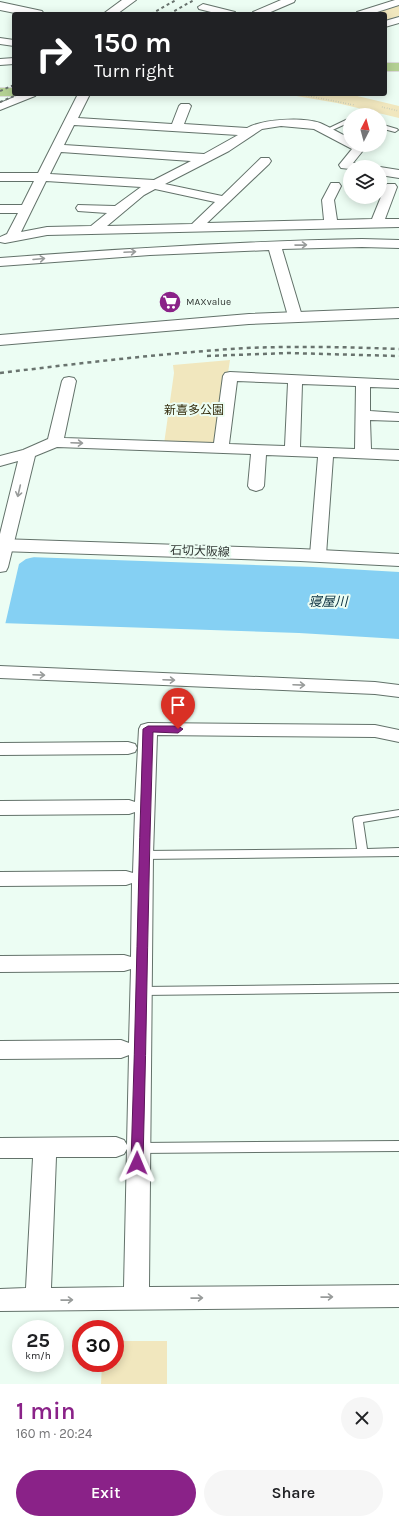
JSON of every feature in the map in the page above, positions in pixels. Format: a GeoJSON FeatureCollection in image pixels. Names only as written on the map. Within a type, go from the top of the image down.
{"type":"FeatureCollection","features":[{"type":"Feature","properties":{"kind":"highway"},"geometry":{"type":"LineString","coordinates":[[387,68],[399,67]]}},
{"type":"Feature","properties":{"kind":"highway"},"geometry":{"type":"LineString","coordinates":[[387,74],[399,73]]}},
{"type":"Feature","properties":{"kind":"highway"},"geometry":{"type":"LineString","coordinates":[[0,85],[12,85]]}},
{"type":"Feature","properties":{"kind":"highway"},"geometry":{"type":"LineString","coordinates":[[0,92],[12,92]]}},
{"type":"Feature","properties":{"kind":"street"},"geometry":{"type":"LineString","coordinates":[[112,12],[130,0]]}},
{"type":"Feature","properties":{"kind":"street"},"geometry":{"type":"LineString","coordinates":[[216,0],[199,9],[218,12]]}},
{"type":"Feature","properties":{"kind":"street"},"geometry":{"type":"LineString","coordinates":[[262,12],[290,0]]}},
{"type":"Feature","properties":{"kind":"street"},"geometry":{"type":"LineString","coordinates":[[366,12],[399,2]]}},
{"type":"Feature","properties":{"kind":"street"},"geometry":{"type":"LineString","coordinates":[[0,6],[28,12]]}},
{"type":"Feature","properties":{"kind":"street"},"geometry":{"type":"LineString","coordinates":[[387,23],[399,20]]}},
{"type":"Feature","properties":{"kind":"street"},"geometry":{"type":"LineString","coordinates":[[0,41],[12,43]]}},
{"type":"Feature","properties":{"kind":"street"},"geometry":{"type":"LineString","coordinates":[[0,62],[12,61]]}},
{"type":"Feature","properties":{"kind":"street"},"geometry":{"type":"LineString","coordinates":[[0,107],[26,96]]}},
{"type":"Feature","properties":{"kind":"street"},"geometry":{"type":"LineString","coordinates":[[6,239],[27,209],[83,96]]}},
{"type":"Feature","properties":{"kind":"street"},"geometry":{"type":"LineString","coordinates":[[177,127],[185,106]]}},
{"type":"Feature","properties":{"kind":"street"},"geometry":{"type":"LineString","coordinates":[[71,121],[250,132]]}},
{"type":"Feature","properties":{"kind":"street"},"geometry":{"type":"LineString","coordinates":[[94,230],[140,192],[225,148],[260,126],[281,124],[316,126],[343,140]]}},
{"type":"Feature","properties":{"kind":"street"},"geometry":{"type":"LineString","coordinates":[[56,148],[205,158]]}},
{"type":"Feature","properties":{"kind":"street"},"geometry":{"type":"LineString","coordinates":[[349,160],[356,152]]}},
{"type":"Feature","properties":{"kind":"street"},"geometry":{"type":"LineString","coordinates":[[196,227],[264,161]]}},
{"type":"Feature","properties":{"kind":"street"},"geometry":{"type":"LineString","coordinates":[[387,172],[399,174]]}},
{"type":"Feature","properties":{"kind":"street"},"geometry":{"type":"LineString","coordinates":[[0,177],[42,177],[155,185],[225,200]]}},
{"type":"Feature","properties":{"kind":"street"},"geometry":{"type":"LineString","coordinates":[[331,224],[328,200],[335,186]]}},
{"type":"Feature","properties":{"kind":"street"},"geometry":{"type":"LineString","coordinates":[[378,223],[392,187]]}},
{"type":"Feature","properties":{"kind":"street"},"geometry":{"type":"LineString","coordinates":[[82,208],[120,210]]}},
{"type":"Feature","properties":{"kind":"street"},"geometry":{"type":"LineString","coordinates":[[0,209],[27,209]]}},
{"type":"Feature","properties":{"kind":"street"},"geometry":{"type":"LineString","coordinates":[[6,239],[47,230],[399,223]]}},
{"type":"Feature","properties":{"kind":"street"},"geometry":{"type":"LineString","coordinates":[[0,262],[91,255],[274,245],[399,244]]}},
{"type":"Feature","properties":{"kind":"street"},"geometry":{"type":"LineString","coordinates":[[274,245],[295,316]]}},
{"type":"Feature","properties":{"kind":"street"},"geometry":{"type":"LineString","coordinates":[[5,341],[295,316],[399,313]]}},
{"type":"Feature","properties":{"kind":"street"},"geometry":{"type":"LineString","coordinates":[[221,449],[230,376],[399,384]]}},
{"type":"Feature","properties":{"kind":"street"},"geometry":{"type":"LineString","coordinates":[[292,451],[295,378]]}},
{"type":"Feature","properties":{"kind":"street"},"geometry":{"type":"LineString","coordinates":[[55,442],[69,382]]}},
{"type":"Feature","properties":{"kind":"street"},"geometry":{"type":"LineString","coordinates":[[363,382],[363,453]]}},
{"type":"Feature","properties":{"kind":"street"},"geometry":{"type":"LineString","coordinates":[[364,415],[399,417]]}},
{"type":"Feature","properties":{"kind":"street"},"geometry":{"type":"LineString","coordinates":[[0,461],[28,453],[55,442],[399,455]]}},
{"type":"Feature","properties":{"kind":"street"},"geometry":{"type":"LineString","coordinates":[[256,486],[259,450]]}},
{"type":"Feature","properties":{"kind":"street"},"geometry":{"type":"LineString","coordinates":[[318,556],[326,452]]}},
{"type":"Feature","properties":{"kind":"street"},"geometry":{"type":"LineString","coordinates":[[2,553],[28,453]]}},
{"type":"Feature","properties":{"kind":"street","name":"石切大阪線"},"geometry":{"type":"LineString","coordinates":[[2,553],[318,556],[399,560]]}},
{"type":"Feature","properties":{"kind":"street"},"geometry":{"type":"LineString","coordinates":[[0,672],[375,688],[399,691]]}},
{"type":"Feature","properties":{"kind":"street"},"geometry":{"type":"LineString","coordinates":[[136,1299],[127,1148],[142,991],[148,729],[375,731],[399,736]]}},
{"type":"Feature","properties":{"kind":"street"},"geometry":{"type":"LineString","coordinates":[[0,749],[128,748]]}},
{"type":"Feature","properties":{"kind":"street"},"geometry":{"type":"LineString","coordinates":[[0,808],[129,807]]}},
{"type":"Feature","properties":{"kind":"street"},"geometry":{"type":"LineString","coordinates":[[0,879],[126,878]]}},
{"type":"Feature","properties":{"kind":"street"},"geometry":{"type":"LineString","coordinates":[[0,964],[124,963]]}},
{"type":"Feature","properties":{"kind":"street"},"geometry":{"type":"LineString","coordinates":[[0,1050],[121,1049]]}},
{"type":"Feature","properties":{"kind":"street"},"geometry":{"type":"LineString","coordinates":[[38,1300],[45,1147]]}},
{"type":"Feature","properties":{"kind":"street"},"geometry":{"type":"LineString","coordinates":[[0,1148],[127,1148]]}},
{"type":"Feature","properties":{"kind":"street"},"geometry":{"type":"LineString","coordinates":[[0,1300],[399,1296]]}},
{"type":"Feature","properties":{"kind":"lane"},"geometry":{"type":"LineString","coordinates":[[326,131],[343,123]]}},
{"type":"Feature","properties":{"kind":"lane"},"geometry":{"type":"LineString","coordinates":[[387,128],[395,130]]}},
{"type":"Feature","properties":{"kind":"lane"},"geometry":{"type":"LineString","coordinates":[[362,852],[358,819],[399,813]]}},
{"type":"Feature","properties":{"kind":"lane"},"geometry":{"type":"LineString","coordinates":[[144,855],[399,852]]}},
{"type":"Feature","properties":{"kind":"lane"},"geometry":{"type":"LineString","coordinates":[[142,991],[399,988]]}},
{"type":"Feature","properties":{"kind":"lane"},"geometry":{"type":"LineString","coordinates":[[127,1148],[399,1146]]}},
{"type":"Feature","properties":{"kind":"path"},"geometry":{"type":"LineString","coordinates":[[309,96],[359,106]]}},
{"type":"Feature","properties":{"kind":"path"},"geometry":{"type":"LineString","coordinates":[[379,106],[399,111]]}},
{"type":"Feature","properties":{"kind":"green space"},"geometry":{"type":"Polygon","coordinates":[[[399,3],[399,16],[387,20],[387,12],[373,12],[399,3]]]}},
{"type":"Feature","properties":{"kind":"green space"},"geometry":{"type":"Polygon","coordinates":[[[297,96],[357,96],[399,106],[399,118],[387,115],[387,108],[358,108],[297,96]]]}},
{"type":"Feature","properties":{"kind":"green space","name":"新喜多公園"},"geometry":{"type":"Polygon","coordinates":[[[230,360],[228,373],[225,373],[216,441],[208,445],[164,444],[174,373],[173,365],[230,360]]]}},
{"type":"Feature","properties":{"kind":"green space"},"geometry":{"type":"Polygon","coordinates":[[[124,1341],[167,1341],[167,1384],[101,1384],[102,1372],[124,1372],[124,1341]]]}},
{"type":"Feature","properties":{"kind":"water","name":"寝屋川"},"geometry":{"type":"Polygon","coordinates":[[[0,556],[313,567],[399,572],[399,639],[299,633],[0,623],[0,556]]]}},
{"type":"Feature","properties":{"kind":"pier"},"geometry":{"type":"Polygon","coordinates":[[[0,554],[38,556],[26,559],[19,564],[5,625],[0,625],[0,554]]]}},
{"type":"Feature","properties":{"kind":"railway"},"geometry":{"type":"LineString","coordinates":[[155,12],[176,0]]}},
{"type":"Feature","properties":{"kind":"railway"},"geometry":{"type":"LineString","coordinates":[[173,12],[194,0]]}},
{"type":"Feature","properties":{"kind":"railway"},"geometry":{"type":"LineString","coordinates":[[0,91],[12,86]]}},
{"type":"Feature","properties":{"kind":"railway"},"geometry":{"type":"LineString","coordinates":[[0,102],[14,96]]}},
{"type":"Feature","properties":{"kind":"railway"},"geometry":{"type":"LineString","coordinates":[[0,373],[154,355],[247,348],[323,347],[399,349]]}},
{"type":"Feature","properties":{"kind":"railway"},"geometry":{"type":"LineString","coordinates":[[207,356],[288,353],[399,356]]}},
{"type":"Feature","properties":{"kind":"place","name":"MAXvalue"},"geometry":{"type":"Point","coordinates":[170,302]}},
{"type":"Feature","properties":{"kind":"route"},"geometry":{"type":"LineString","coordinates":[[137,1163],[148,729],[178,729]]}}]}
